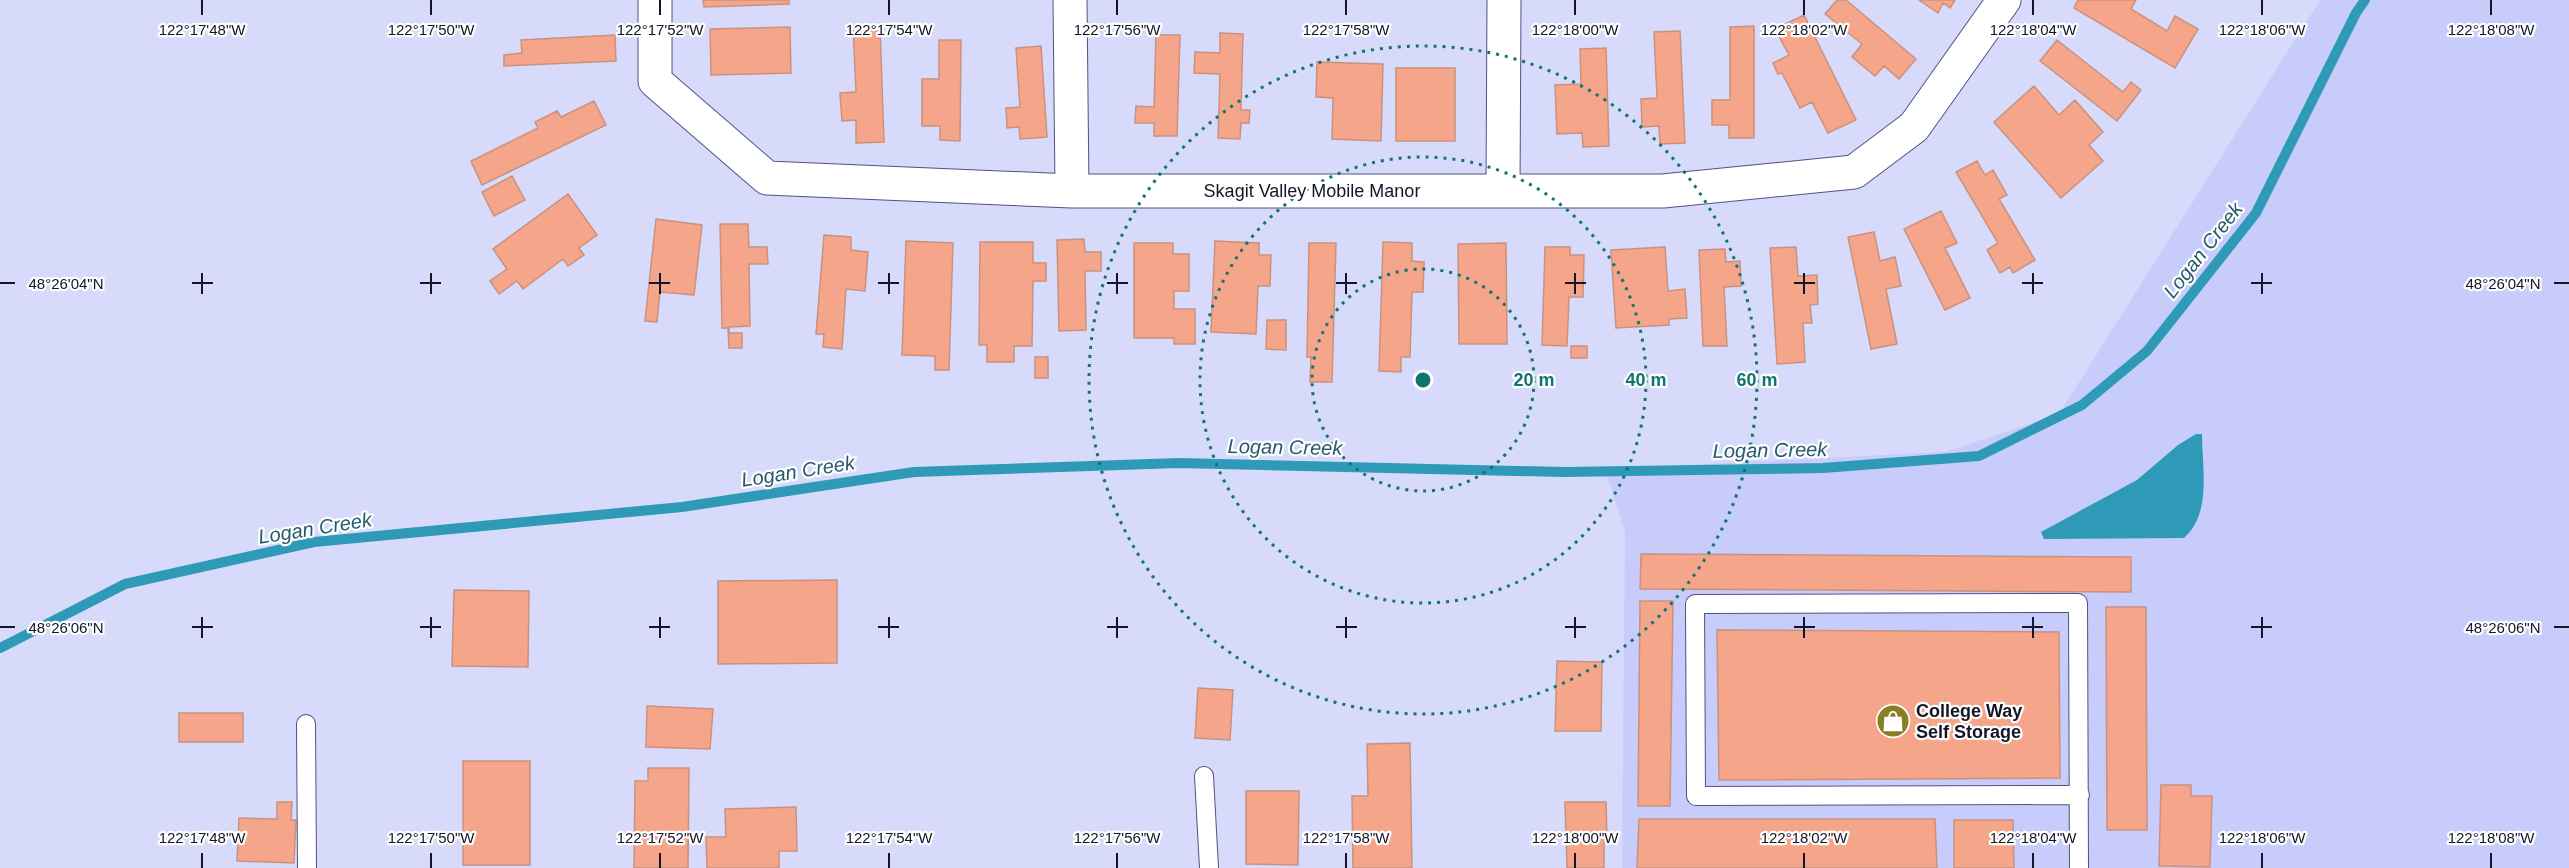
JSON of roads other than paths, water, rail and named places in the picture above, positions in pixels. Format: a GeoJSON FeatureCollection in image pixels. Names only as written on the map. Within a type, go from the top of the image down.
{"type":"FeatureCollection","features":[{"type":"Feature","properties":{"kind":"street","name":"Skagit Valley Mobile Manor"},"geometry":{"type":"LineString","coordinates":[[655,0],[655,81],[766,178],[1072,191],[1663,191],[1854,172],[1914,127],[2004,0]]}},
{"type":"Feature","properties":{"kind":"street"},"geometry":{"type":"LineString","coordinates":[[1070,0],[1072,191]]}},
{"type":"Feature","properties":{"kind":"street"},"geometry":{"type":"LineString","coordinates":[[1503,191],[1504,0]]}},
{"type":"Feature","properties":{"kind":"lane"},"geometry":{"type":"LineString","coordinates":[[2079,868],[2080,795],[2078,603],[1695,604],[1696,796],[2080,795]]}},
{"type":"Feature","properties":{"kind":"lane"},"geometry":{"type":"LineString","coordinates":[[306,724],[307,868]]}},
{"type":"Feature","properties":{"kind":"lane"},"geometry":{"type":"LineString","coordinates":[[1204,776],[1209,868]]}},
{"type":"Feature","properties":{"kind":"waterway","name":"Logan Creek"},"geometry":{"type":"LineString","coordinates":[[0,648],[125,584],[314,542],[682,507],[914,472],[1179,463],[1563,472],[1823,468],[1979,456],[2082,405],[2147,351],[2256,213],[2356,13],[2365,0]]}},
{"type":"Feature","properties":{"kind":"place","name":"College Way Self Storage"},"geometry":{"type":"Point","coordinates":[1893,721]}}]}
